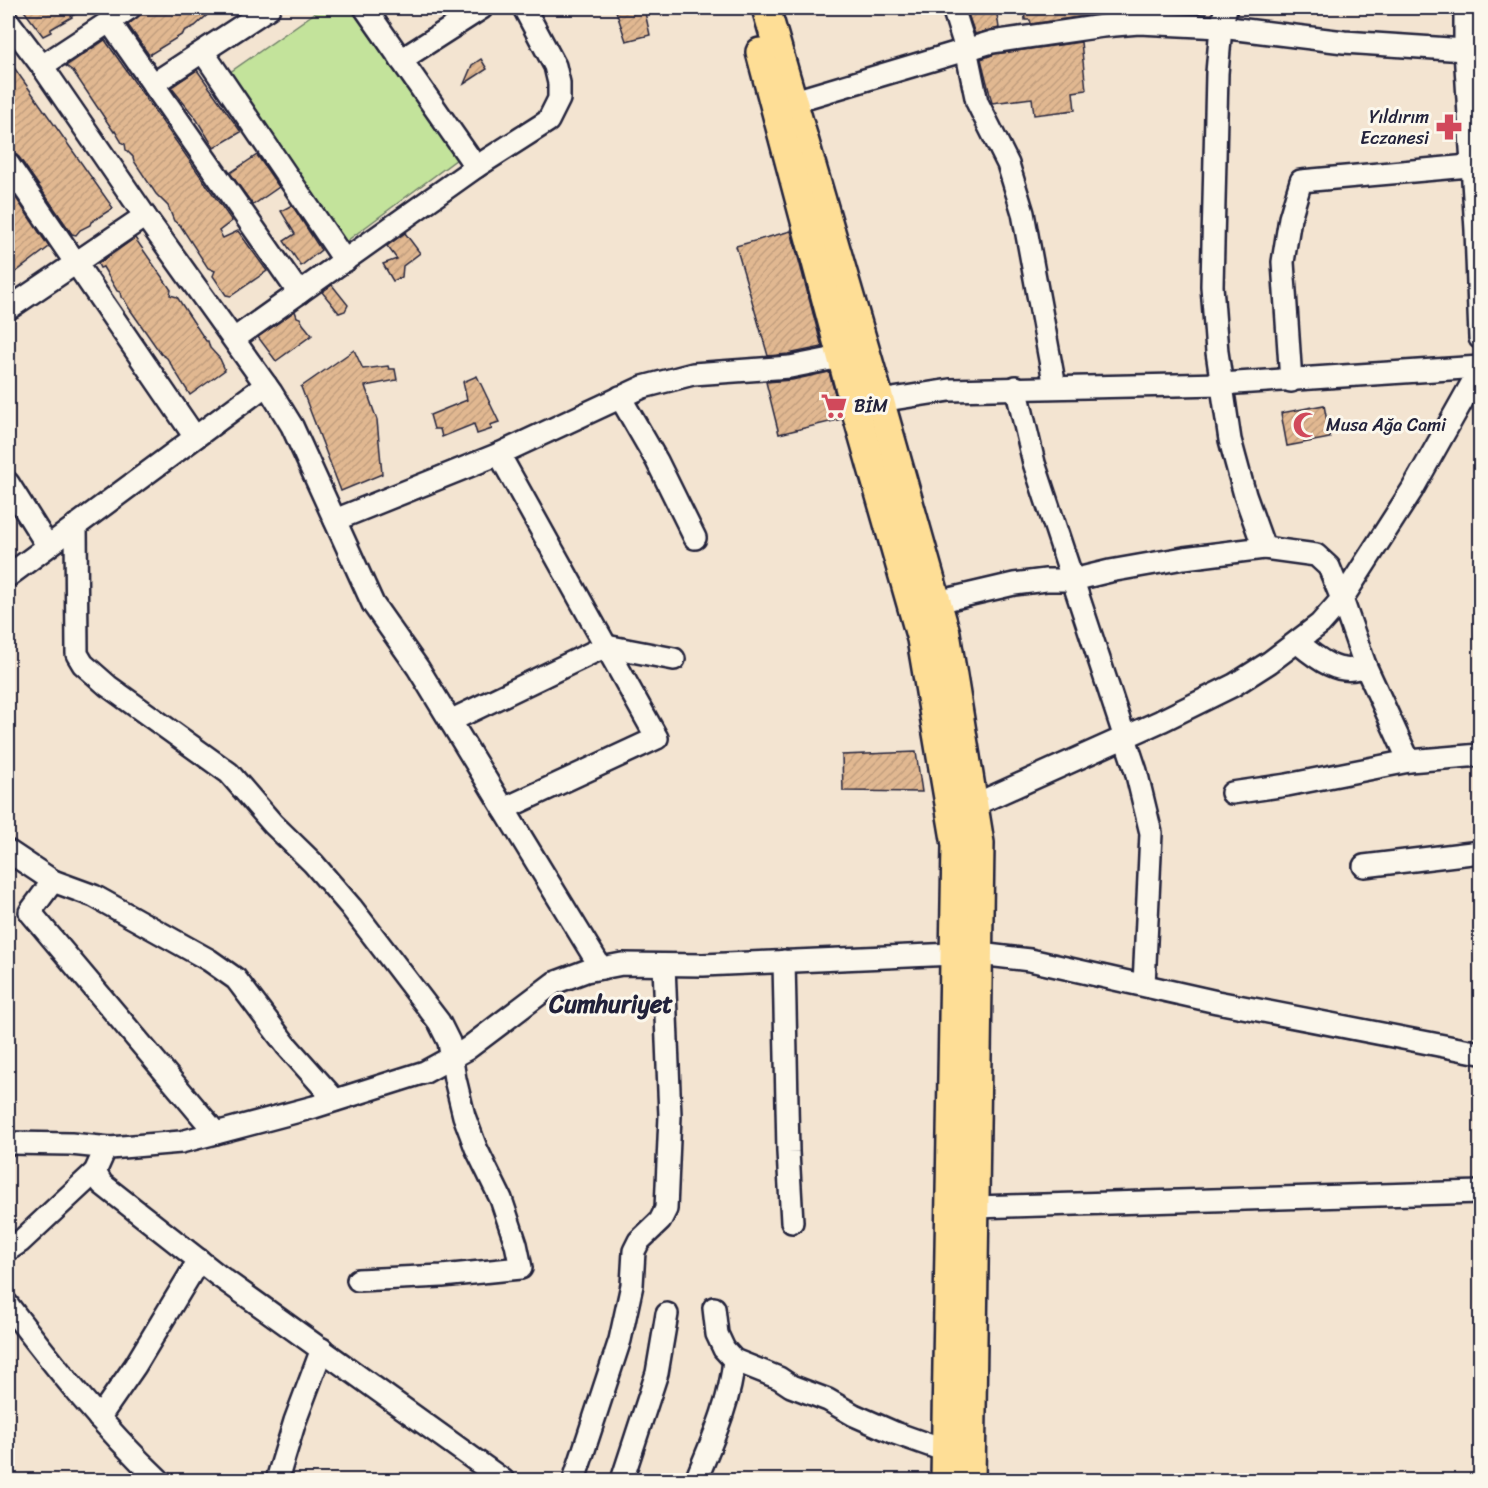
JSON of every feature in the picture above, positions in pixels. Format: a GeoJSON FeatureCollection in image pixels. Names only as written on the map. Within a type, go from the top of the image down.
{"type":"FeatureCollection","features":[{"type":"Feature","properties":{"kind":"main road"},"geometry":{"type":"LineString","coordinates":[[748,8],[784,105],[867,403],[921,639],[956,845],[966,954],[975,1207],[971,1480]]}},
{"type":"Feature","properties":{"kind":"main road"},"geometry":{"type":"LineString","coordinates":[[766,8],[784,105],[841,357],[867,403],[946,633],[980,843],[966,954],[945,1480]]}},
{"type":"Feature","properties":{"kind":"street"},"geometry":{"type":"LineString","coordinates":[[42,66],[130,8]]}},
{"type":"Feature","properties":{"kind":"street"},"geometry":{"type":"LineString","coordinates":[[153,84],[269,8]]}},
{"type":"Feature","properties":{"kind":"street"},"geometry":{"type":"LineString","coordinates":[[365,8],[476,167]]}},
{"type":"Feature","properties":{"kind":"street"},"geometry":{"type":"LineString","coordinates":[[401,60],[482,8]]}},
{"type":"Feature","properties":{"kind":"street"},"geometry":{"type":"LineString","coordinates":[[234,339],[476,167],[548,121],[559,99],[559,82],[555,66],[524,8]]}},
{"type":"Feature","properties":{"kind":"street"},"geometry":{"type":"LineString","coordinates":[[953,8],[966,49],[977,102],[1008,164],[1021,204],[1055,387]]}},
{"type":"Feature","properties":{"kind":"street"},"geometry":{"type":"LineString","coordinates":[[1465,8],[1465,50],[1476,164],[1480,338]]}},
{"type":"Feature","properties":{"kind":"street"},"geometry":{"type":"LineString","coordinates":[[784,105],[992,42],[1103,26],[1223,17],[1344,42],[1465,50]]}},
{"type":"Feature","properties":{"kind":"street"},"geometry":{"type":"LineString","coordinates":[[1223,17],[1217,73],[1212,286],[1221,384],[1236,464],[1264,548]]}},
{"type":"Feature","properties":{"kind":"street"},"geometry":{"type":"LineString","coordinates":[[8,21],[234,339],[292,426],[373,604],[418,668],[601,968]]}},
{"type":"Feature","properties":{"kind":"street"},"geometry":{"type":"LineString","coordinates":[[109,21],[299,293]]}},
{"type":"Feature","properties":{"kind":"street"},"geometry":{"type":"LineString","coordinates":[[203,52],[345,261]]}},
{"type":"Feature","properties":{"kind":"street"},"geometry":{"type":"LineString","coordinates":[[8,164],[195,437]]}},
{"type":"Feature","properties":{"kind":"street"},"geometry":{"type":"LineString","coordinates":[[1291,381],[1283,262],[1290,218],[1301,181],[1476,164]]}},
{"type":"Feature","properties":{"kind":"street"},"geometry":{"type":"LineString","coordinates":[[8,309],[146,216]]}},
{"type":"Feature","properties":{"kind":"street"},"geometry":{"type":"LineString","coordinates":[[335,520],[499,454],[620,397],[668,380],[693,374],[790,367],[841,357]]}},
{"type":"Feature","properties":{"kind":"street"},"geometry":{"type":"LineString","coordinates":[[867,403],[950,390],[1221,384],[1480,368]]}},
{"type":"Feature","properties":{"kind":"street"},"geometry":{"type":"LineString","coordinates":[[974,804],[1125,737],[1234,685],[1320,624],[1342,599],[1412,490],[1480,368]]}},
{"type":"Feature","properties":{"kind":"street"},"geometry":{"type":"LineString","coordinates":[[8,576],[266,385]]}},
{"type":"Feature","properties":{"kind":"street"},"geometry":{"type":"LineString","coordinates":[[1016,387],[1034,464],[1136,771],[1151,832],[1144,985]]}},
{"type":"Feature","properties":{"kind":"street"},"geometry":{"type":"LineString","coordinates":[[620,397],[657,461],[695,538]]}},
{"type":"Feature","properties":{"kind":"street"},"geometry":{"type":"LineString","coordinates":[[499,454],[657,738],[504,808]]}},
{"type":"Feature","properties":{"kind":"street"},"geometry":{"type":"LineString","coordinates":[[8,483],[47,545]]}},
{"type":"Feature","properties":{"kind":"street"},"geometry":{"type":"LineString","coordinates":[[76,525],[77,654],[83,664],[108,686],[229,773],[351,907],[446,1032],[464,1116],[501,1199],[513,1233],[521,1268],[442,1276],[358,1280]]}},
{"type":"Feature","properties":{"kind":"street"},"geometry":{"type":"LineString","coordinates":[[937,602],[1014,584],[1046,580],[1073,580],[1185,558],[1264,548],[1316,555],[1329,567],[1365,665],[1409,761]]}},
{"type":"Feature","properties":{"kind":"street"},"geometry":{"type":"LineString","coordinates":[[1297,642],[1311,654],[1338,669],[1357,670],[1365,665]]}},
{"type":"Feature","properties":{"kind":"street"},"geometry":{"type":"LineString","coordinates":[[450,721],[606,646],[674,658]]}},
{"type":"Feature","properties":{"kind":"street"},"geometry":{"type":"LineString","coordinates":[[1232,793],[1287,785],[1409,761],[1480,755]]}},
{"type":"Feature","properties":{"kind":"street"},"geometry":{"type":"LineString","coordinates":[[8,851],[53,880],[94,896],[209,960],[236,979],[286,1045],[335,1100]]}},
{"type":"Feature","properties":{"kind":"street"},"geometry":{"type":"LineString","coordinates":[[1364,866],[1480,852]]}},
{"type":"Feature","properties":{"kind":"street"},"geometry":{"type":"LineString","coordinates":[[53,880],[30,912],[216,1133]]}},
{"type":"Feature","properties":{"kind":"street"},"geometry":{"type":"LineString","coordinates":[[8,1143],[71,1144],[110,1148],[181,1142],[335,1100],[424,1072],[452,1059],[554,983],[622,964],[664,965],[966,954],[1030,960],[1229,1004],[1480,1053]]}},
{"type":"Feature","properties":{"kind":"street"},"geometry":{"type":"LineString","coordinates":[[784,961],[788,1152],[792,1222]]}},
{"type":"Feature","properties":{"kind":"street"},"geometry":{"type":"LineString","coordinates":[[574,1480],[622,1331],[632,1285],[634,1251],[639,1241],[660,1221],[666,1209],[670,1116],[664,965]]}},
{"type":"Feature","properties":{"kind":"street"},"geometry":{"type":"LineString","coordinates":[[8,1250],[20,1242],[95,1172],[104,1152],[110,1148]]}},
{"type":"Feature","properties":{"kind":"street"},"geometry":{"type":"LineString","coordinates":[[95,1172],[102,1184],[199,1260],[503,1480]]}},
{"type":"Feature","properties":{"kind":"street"},"geometry":{"type":"LineString","coordinates":[[975,1207],[1480,1192]]}},
{"type":"Feature","properties":{"kind":"street"},"geometry":{"type":"LineString","coordinates":[[99,1418],[135,1366],[199,1260]]}},
{"type":"Feature","properties":{"kind":"street"},"geometry":{"type":"LineString","coordinates":[[8,1305],[49,1359],[99,1418],[126,1449],[159,1480]]}},
{"type":"Feature","properties":{"kind":"street"},"geometry":{"type":"LineString","coordinates":[[714,1308],[717,1334],[724,1349],[734,1360],[828,1400],[854,1415],[895,1433],[946,1451]]}},
{"type":"Feature","properties":{"kind":"street"},"geometry":{"type":"LineString","coordinates":[[622,1480],[657,1373],[667,1314]]}},
{"type":"Feature","properties":{"kind":"street"},"geometry":{"type":"LineString","coordinates":[[278,1480],[295,1421],[322,1349]]}},
{"type":"Feature","properties":{"kind":"street"},"geometry":{"type":"LineString","coordinates":[[696,1480],[726,1403],[734,1360]]}},
{"type":"Feature","properties":{"kind":"green space"},"geometry":{"type":"Polygon","coordinates":[[[322,8],[350,8],[457,159],[344,243],[226,75],[322,8]]]}},
{"type":"Feature","properties":{"kind":"building"},"geometry":{"type":"Polygon","coordinates":[[[22,8],[90,8],[71,16],[43,36],[22,8]]]}},
{"type":"Feature","properties":{"kind":"building"},"geometry":{"type":"Polygon","coordinates":[[[143,8],[215,8],[195,26],[149,55],[128,25],[141,14],[143,8]]]}},
{"type":"Feature","properties":{"kind":"building"},"geometry":{"type":"Polygon","coordinates":[[[615,8],[644,8],[650,35],[626,41],[615,8]]]}},
{"type":"Feature","properties":{"kind":"building"},"geometry":{"type":"Polygon","coordinates":[[[966,8],[996,8],[999,28],[975,34],[966,8]]]}},
{"type":"Feature","properties":{"kind":"building"},"geometry":{"type":"Polygon","coordinates":[[[1024,8],[1105,8],[1105,13],[1031,24],[1030,20],[1025,20],[1024,8]]]}},
{"type":"Feature","properties":{"kind":"building"},"geometry":{"type":"Polygon","coordinates":[[[105,40],[232,221],[219,231],[223,238],[238,231],[267,271],[231,296],[226,295],[213,276],[215,271],[208,268],[180,225],[174,221],[168,206],[156,194],[133,157],[126,150],[125,144],[114,132],[73,71],[66,66],[105,40]]]}},
{"type":"Feature","properties":{"kind":"building"},"geometry":{"type":"Polygon","coordinates":[[[1081,42],[1086,90],[1073,92],[1075,110],[1034,115],[1032,98],[992,103],[981,59],[995,54],[1081,42]]]}},
{"type":"Feature","properties":{"kind":"building"},"geometry":{"type":"Polygon","coordinates":[[[8,59],[113,208],[76,235],[72,234],[19,157],[8,151],[8,59]]]}},
{"type":"Feature","properties":{"kind":"building"},"geometry":{"type":"Polygon","coordinates":[[[481,59],[487,69],[464,84],[472,65],[481,59]]]}},
{"type":"Feature","properties":{"kind":"building"},"geometry":{"type":"Polygon","coordinates":[[[197,70],[241,132],[214,148],[197,120],[171,87],[197,70]]]}},
{"type":"Feature","properties":{"kind":"building"},"geometry":{"type":"Polygon","coordinates":[[[257,155],[279,187],[253,205],[230,173],[257,155]]]}},
{"type":"Feature","properties":{"kind":"building"},"geometry":{"type":"Polygon","coordinates":[[[8,186],[49,247],[8,278],[8,186]]]}},
{"type":"Feature","properties":{"kind":"building"},"geometry":{"type":"Polygon","coordinates":[[[292,205],[321,250],[301,266],[284,241],[295,234],[281,211],[292,205]]]}},
{"type":"Feature","properties":{"kind":"building"},"geometry":{"type":"Polygon","coordinates":[[[791,231],[822,347],[768,356],[736,246],[791,231]]]}},
{"type":"Feature","properties":{"kind":"building"},"geometry":{"type":"Polygon","coordinates":[[[405,233],[420,253],[403,266],[402,277],[393,281],[383,264],[397,259],[387,246],[405,233]]]}},
{"type":"Feature","properties":{"kind":"building"},"geometry":{"type":"Polygon","coordinates":[[[135,238],[171,290],[170,295],[177,297],[208,341],[210,348],[220,359],[225,370],[190,395],[167,358],[161,354],[103,267],[100,268],[98,264],[135,238]]]}},
{"type":"Feature","properties":{"kind":"building"},"geometry":{"type":"Polygon","coordinates":[[[332,285],[348,305],[345,311],[339,313],[322,292],[332,285]]]}},
{"type":"Feature","properties":{"kind":"building"},"geometry":{"type":"Polygon","coordinates":[[[295,311],[297,317],[312,335],[276,361],[258,337],[295,311]]]}},
{"type":"Feature","properties":{"kind":"building"},"geometry":{"type":"Polygon","coordinates":[[[354,350],[363,369],[388,366],[389,369],[395,369],[397,380],[365,386],[377,420],[382,474],[341,491],[301,387],[354,350]]]}},
{"type":"Feature","properties":{"kind":"building"},"geometry":{"type":"Polygon","coordinates":[[[829,372],[842,419],[779,434],[766,382],[792,380],[829,372]]]}},
{"type":"Feature","properties":{"kind":"building"},"geometry":{"type":"Polygon","coordinates":[[[477,376],[499,422],[490,425],[492,429],[477,434],[474,424],[442,437],[440,429],[434,429],[430,415],[467,400],[463,382],[477,376]]]}},
{"type":"Feature","properties":{"kind":"building","name":"Musa Ağa Cami"},"geometry":{"type":"Polygon","coordinates":[[[1324,405],[1330,438],[1287,446],[1281,413],[1324,405]]]}},
{"type":"Feature","properties":{"kind":"building"},"geometry":{"type":"Polygon","coordinates":[[[916,752],[922,792],[843,791],[842,755],[916,752]]]}},
{"type":"Feature","properties":{"kind":"place","name":"Yıldırım Eczanesi"},"geometry":{"type":"Point","coordinates":[1449,127]}},
{"type":"Feature","properties":{"kind":"place","name":"BİM"},"geometry":{"type":"Point","coordinates":[834,406]}},
{"type":"Feature","properties":{"kind":"place","name":"Musa Ağa Cami"},"geometry":{"type":"Point","coordinates":[1306,425]}},
{"type":"Feature","properties":{"kind":"district","name":"Cumhuriyet"},"geometry":{"type":"Point","coordinates":[611,1004]}}]}
